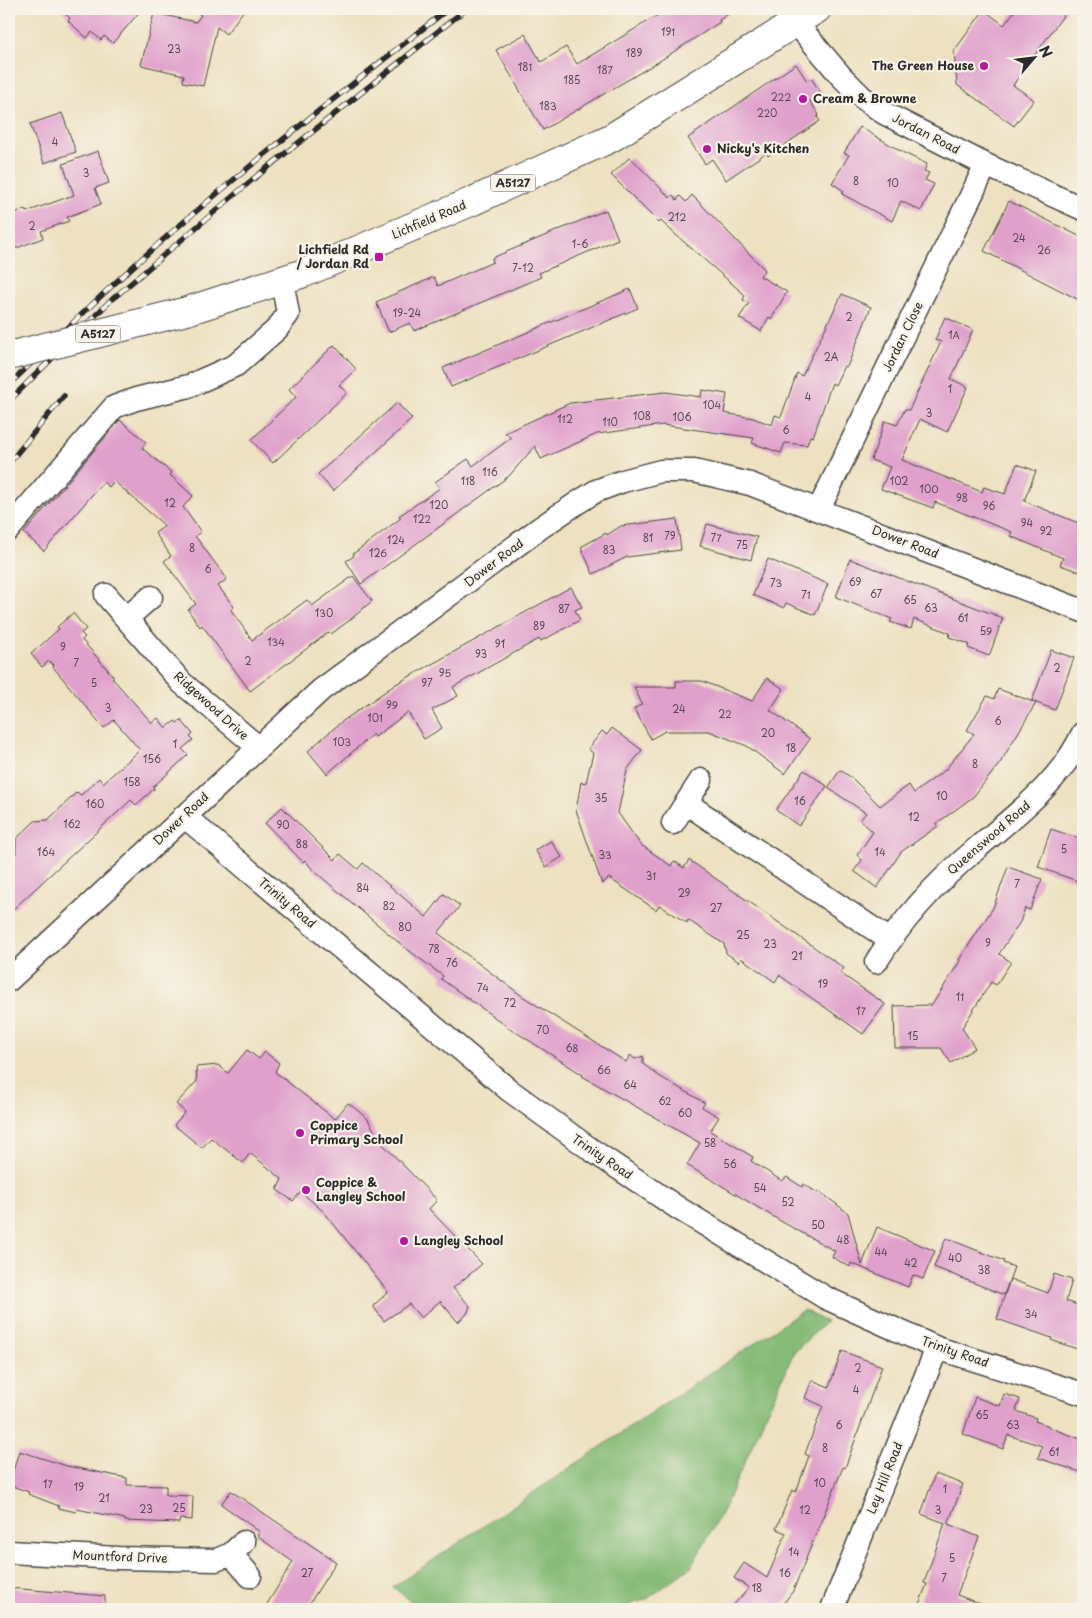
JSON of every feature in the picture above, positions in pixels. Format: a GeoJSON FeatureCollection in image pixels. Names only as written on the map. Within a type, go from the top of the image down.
{"type":"FeatureCollection","features":[{"type":"Feature","properties":{"kind":"main road","name":"Lichfield Road"},"geometry":{"type":"LineString","coordinates":[[9,356],[187,311],[304,273],[473,201],[611,138],[807,16]]}},
{"type":"Feature","properties":{"kind":"street","name":"Jordan Road"},"geometry":{"type":"LineString","coordinates":[[807,16],[841,76],[863,98],[884,113],[986,164],[1083,208]]}},
{"type":"Feature","properties":{"kind":"street","name":"Jordan Close"},"geometry":{"type":"LineString","coordinates":[[819,509],[986,164]]}},
{"type":"Feature","properties":{"kind":"street"},"geometry":{"type":"LineString","coordinates":[[9,529],[114,408],[136,398],[189,386],[236,365],[277,329],[288,314],[282,280]]}},
{"type":"Feature","properties":{"kind":"street","name":"Dower Road"},"geometry":{"type":"LineString","coordinates":[[9,980],[321,690],[540,528],[596,491],[623,480],[662,470],[694,471],[750,484],[1083,611]]}},
{"type":"Feature","properties":{"kind":"street","name":"Ridgewood Drive"},"geometry":{"type":"LineString","coordinates":[[106,595],[182,683],[258,747]]}},
{"type":"Feature","properties":{"kind":"street"},"geometry":{"type":"LineString","coordinates":[[126,618],[151,597]]}},
{"type":"Feature","properties":{"kind":"street","name":"Queenswood Road"},"geometry":{"type":"LineString","coordinates":[[876,962],[890,940],[943,879],[1019,814],[1061,771],[1083,733]]}},
{"type":"Feature","properties":{"kind":"street"},"geometry":{"type":"LineString","coordinates":[[673,823],[701,780]]}},
{"type":"Feature","properties":{"kind":"street"},"geometry":{"type":"LineString","coordinates":[[686,803],[890,940]]}},
{"type":"Feature","properties":{"kind":"street","name":"Trinity Road"},"geometry":{"type":"LineString","coordinates":[[184,816],[509,1090],[593,1152],[678,1208],[826,1298],[938,1348],[1083,1394]]}},
{"type":"Feature","properties":{"kind":"street","name":"Ley Hill Road"},"geometry":{"type":"LineString","coordinates":[[832,1609],[938,1348]]}},
{"type":"Feature","properties":{"kind":"street","name":"Mountford Drive"},"geometry":{"type":"LineString","coordinates":[[9,1552],[118,1558],[216,1560],[238,1548],[250,1576]]}},
{"type":"Feature","properties":{"kind":"green space"},"geometry":{"type":"Polygon","coordinates":[[[804,1310],[826,1322],[794,1352],[724,1508],[691,1567],[647,1599],[617,1609],[421,1609],[393,1587],[804,1310]]]}},
{"type":"Feature","properties":{"kind":"building"},"geometry":{"type":"Polygon","coordinates":[[[60,9],[142,9],[113,43],[104,36],[101,40],[92,32],[87,38],[68,21],[70,18],[60,9]]]}},
{"type":"Feature","properties":{"kind":"building"},"geometry":{"type":"Polygon","coordinates":[[[192,9],[245,9],[226,34],[217,27],[203,86],[183,82],[184,75],[141,65],[154,13],[196,22],[201,15],[192,9]]]}},
{"type":"Feature","properties":{"kind":"building"},"geometry":{"type":"Polygon","coordinates":[[[668,9],[736,9],[719,20],[720,22],[658,62],[543,130],[496,50],[525,34],[541,62],[566,47],[577,64],[668,9]]]}},
{"type":"Feature","properties":{"kind":"building","name":"The Green House"},"geometry":{"type":"Polygon","coordinates":[[[1016,9],[1068,9],[1013,85],[1034,100],[1014,126],[957,85],[954,51],[984,10],[1004,25],[1016,9]]]}},
{"type":"Feature","properties":{"kind":"building"},"geometry":{"type":"Polygon","coordinates":[[[796,64],[807,81],[811,78],[821,93],[810,101],[819,115],[817,117],[820,121],[768,156],[766,153],[726,180],[712,159],[705,164],[688,138],[796,64]]]}},
{"type":"Feature","properties":{"kind":"building"},"geometry":{"type":"Polygon","coordinates":[[[62,113],[76,152],[44,163],[30,124],[62,113]]]}},
{"type":"Feature","properties":{"kind":"building"},"geometry":{"type":"Polygon","coordinates":[[[860,127],[927,164],[924,171],[929,173],[925,180],[934,184],[921,211],[901,201],[892,221],[842,194],[844,191],[832,183],[849,155],[844,153],[860,127]]]}},
{"type":"Feature","properties":{"kind":"building"},"geometry":{"type":"Polygon","coordinates":[[[98,151],[109,183],[95,188],[101,204],[67,217],[69,221],[41,231],[43,238],[9,251],[9,215],[25,209],[26,212],[74,195],[63,164],[98,151]]]}},
{"type":"Feature","properties":{"kind":"building"},"geometry":{"type":"Polygon","coordinates":[[[630,157],[670,198],[673,195],[677,200],[680,196],[686,202],[692,195],[765,270],[760,276],[787,292],[771,319],[769,317],[761,331],[739,318],[749,303],[743,300],[745,295],[661,221],[659,223],[611,175],[630,157]]]}},
{"type":"Feature","properties":{"kind":"building"},"geometry":{"type":"Polygon","coordinates":[[[1009,201],[1083,238],[1083,302],[984,251],[1009,201]]]}},
{"type":"Feature","properties":{"kind":"building"},"geometry":{"type":"Polygon","coordinates":[[[606,210],[618,239],[539,273],[541,277],[414,331],[410,323],[389,332],[376,302],[434,277],[438,286],[493,262],[492,258],[606,210]]]}},
{"type":"Feature","properties":{"kind":"building"},"geometry":{"type":"Polygon","coordinates":[[[630,289],[638,308],[451,387],[443,368],[630,289]]]}},
{"type":"Feature","properties":{"kind":"building"},"geometry":{"type":"Polygon","coordinates":[[[842,294],[871,307],[847,367],[844,366],[835,385],[832,383],[813,437],[810,436],[807,445],[785,443],[781,453],[752,443],[754,438],[663,425],[597,434],[541,459],[535,446],[509,476],[361,584],[346,561],[401,518],[399,516],[440,488],[435,482],[468,459],[473,466],[511,438],[505,433],[570,403],[665,392],[701,397],[702,390],[727,394],[724,413],[753,418],[772,425],[775,415],[781,417],[797,373],[802,376],[842,294]]]}},
{"type":"Feature","properties":{"kind":"building"},"geometry":{"type":"Polygon","coordinates":[[[945,317],[973,330],[951,379],[968,387],[947,432],[920,419],[902,460],[982,492],[984,487],[1005,494],[1017,464],[1036,471],[1024,501],[1083,525],[1083,573],[1060,565],[1063,558],[1010,536],[1012,532],[935,502],[933,508],[881,489],[890,467],[871,460],[885,421],[897,425],[905,409],[909,410],[941,342],[935,340],[945,317]]]}},
{"type":"Feature","properties":{"kind":"building"},"geometry":{"type":"Polygon","coordinates":[[[334,345],[356,369],[339,385],[347,393],[273,463],[251,440],[296,397],[289,389],[334,345]]]}},
{"type":"Feature","properties":{"kind":"building"},"geometry":{"type":"Polygon","coordinates":[[[397,403],[412,419],[333,491],[318,474],[397,403]]]}},
{"type":"Feature","properties":{"kind":"building"},"geometry":{"type":"Polygon","coordinates":[[[120,420],[146,442],[142,448],[172,473],[170,475],[193,496],[183,507],[201,532],[195,536],[227,579],[218,586],[234,607],[231,610],[252,640],[307,600],[312,606],[353,576],[372,601],[350,620],[331,634],[329,632],[250,691],[202,625],[200,627],[188,610],[196,604],[164,561],[171,556],[155,533],[165,526],[114,481],[109,487],[103,482],[44,551],[24,533],[120,420]]]}},
{"type":"Feature","properties":{"kind":"building"},"geometry":{"type":"Polygon","coordinates":[[[677,519],[681,550],[627,557],[593,574],[581,547],[621,526],[677,519]]]}},
{"type":"Feature","properties":{"kind":"building"},"geometry":{"type":"Polygon","coordinates":[[[707,524],[757,537],[751,560],[700,546],[707,524]]]}},
{"type":"Feature","properties":{"kind":"building"},"geometry":{"type":"Polygon","coordinates":[[[768,559],[828,584],[815,615],[786,603],[784,608],[753,595],[768,559]]]}},
{"type":"Feature","properties":{"kind":"building"},"geometry":{"type":"Polygon","coordinates":[[[850,559],[1003,618],[989,656],[968,648],[969,644],[949,637],[950,633],[914,619],[911,629],[890,622],[892,619],[836,597],[850,559]]]}},
{"type":"Feature","properties":{"kind":"building"},"geometry":{"type":"Polygon","coordinates":[[[571,587],[582,607],[575,610],[580,620],[547,638],[540,641],[539,639],[453,687],[458,696],[432,710],[442,728],[424,739],[408,712],[375,737],[373,734],[327,774],[308,751],[340,723],[396,684],[571,587]]]}},
{"type":"Feature","properties":{"kind":"building"},"geometry":{"type":"Polygon","coordinates":[[[73,613],[86,629],[81,633],[85,637],[82,640],[114,677],[112,678],[152,723],[158,718],[166,728],[175,721],[177,723],[181,720],[193,734],[190,737],[193,740],[182,749],[188,755],[153,787],[154,789],[136,805],[131,800],[9,913],[9,860],[16,853],[16,839],[35,821],[48,820],[77,792],[81,795],[99,778],[103,783],[140,750],[114,720],[104,728],[54,666],[49,661],[42,667],[31,654],[59,629],[57,627],[73,613]]]}},
{"type":"Feature","properties":{"kind":"building"},"geometry":{"type":"Polygon","coordinates":[[[1051,650],[1074,658],[1055,710],[1032,701],[1051,650]]]}},
{"type":"Feature","properties":{"kind":"building"},"geometry":{"type":"Polygon","coordinates":[[[767,678],[784,689],[770,710],[810,739],[785,774],[747,746],[709,731],[665,731],[651,739],[634,709],[642,704],[634,687],[676,687],[676,681],[702,681],[752,701],[767,678]]]}},
{"type":"Feature","properties":{"kind":"building"},"geometry":{"type":"Polygon","coordinates":[[[998,689],[1036,703],[1000,763],[973,797],[936,824],[938,826],[901,852],[877,888],[854,871],[862,860],[857,855],[873,832],[860,820],[866,813],[828,788],[840,770],[852,778],[880,806],[909,785],[914,793],[945,770],[974,734],[967,730],[987,696],[994,699],[998,689]]]}},
{"type":"Feature","properties":{"kind":"building"},"geometry":{"type":"Polygon","coordinates":[[[612,728],[642,750],[627,770],[618,813],[640,844],[671,866],[674,861],[684,868],[689,860],[844,968],[840,973],[885,1004],[863,1034],[779,975],[775,982],[741,958],[739,962],[726,953],[724,944],[688,920],[687,923],[659,905],[656,910],[609,878],[602,884],[576,810],[581,782],[586,783],[593,753],[588,749],[602,731],[607,735],[612,728]]]}},
{"type":"Feature","properties":{"kind":"building"},"geometry":{"type":"Polygon","coordinates":[[[804,770],[827,786],[799,826],[776,810],[804,770]]]}},
{"type":"Feature","properties":{"kind":"building"},"geometry":{"type":"Polygon","coordinates":[[[282,807],[335,860],[340,854],[358,869],[363,863],[426,917],[444,894],[460,906],[438,933],[522,996],[626,1062],[630,1055],[635,1059],[643,1056],[643,1064],[659,1076],[705,1103],[702,1107],[719,1117],[710,1131],[753,1157],[751,1161],[782,1181],[787,1177],[802,1187],[803,1184],[818,1193],[819,1191],[848,1213],[862,1265],[877,1227],[935,1251],[923,1279],[913,1275],[908,1287],[851,1263],[850,1267],[832,1257],[835,1251],[687,1165],[700,1143],[582,1076],[508,1027],[441,979],[443,976],[403,946],[313,870],[305,860],[303,862],[265,823],[282,807]]]}},
{"type":"Feature","properties":{"kind":"building"},"geometry":{"type":"Polygon","coordinates":[[[1051,829],[1083,840],[1083,883],[1038,867],[1051,829]]]}},
{"type":"Feature","properties":{"kind":"building"},"geometry":{"type":"Polygon","coordinates":[[[551,841],[562,857],[546,867],[535,850],[551,841]]]}},
{"type":"Feature","properties":{"kind":"building"},"geometry":{"type":"Polygon","coordinates":[[[1008,867],[1042,879],[1030,910],[1025,908],[1020,922],[999,954],[1011,962],[996,985],[991,982],[962,1028],[975,1048],[951,1063],[941,1048],[895,1048],[894,1006],[932,1005],[993,908],[1008,867]]]}},
{"type":"Feature","properties":{"kind":"building"},"geometry":{"type":"Polygon","coordinates":[[[247,1050],[259,1059],[265,1052],[279,1063],[275,1072],[335,1119],[348,1103],[367,1118],[377,1138],[437,1200],[429,1209],[482,1264],[453,1288],[470,1306],[467,1314],[458,1322],[440,1301],[421,1318],[409,1304],[384,1321],[373,1306],[388,1292],[324,1212],[301,1192],[293,1201],[277,1190],[282,1179],[250,1153],[243,1163],[211,1138],[202,1148],[174,1125],[185,1112],[176,1104],[197,1081],[196,1067],[218,1065],[228,1073],[247,1050]]]}},
{"type":"Feature","properties":{"kind":"building"},"geometry":{"type":"Polygon","coordinates":[[[946,1238],[1004,1261],[1003,1263],[1014,1267],[1004,1295],[934,1267],[946,1238]]]}},
{"type":"Feature","properties":{"kind":"building"},"geometry":{"type":"Polygon","coordinates":[[[1054,1274],[1072,1280],[1066,1301],[1083,1307],[1083,1351],[997,1319],[1010,1279],[1048,1293],[1054,1274]]]}},
{"type":"Feature","properties":{"kind":"building"},"geometry":{"type":"Polygon","coordinates":[[[842,1351],[882,1366],[845,1468],[843,1467],[793,1591],[779,1609],[730,1609],[749,1588],[734,1578],[744,1563],[767,1578],[786,1533],[776,1529],[792,1490],[796,1492],[809,1456],[805,1454],[823,1406],[805,1398],[812,1380],[829,1387],[842,1351]]]}},
{"type":"Feature","properties":{"kind":"building"},"geometry":{"type":"Polygon","coordinates":[[[1004,1394],[1020,1399],[1016,1411],[1036,1418],[1035,1421],[1048,1427],[1083,1440],[1083,1473],[1038,1458],[1042,1446],[1008,1435],[1003,1449],[963,1434],[975,1397],[1000,1406],[1004,1394]]]}},
{"type":"Feature","properties":{"kind":"building"},"geometry":{"type":"Polygon","coordinates":[[[19,1451],[67,1466],[127,1478],[127,1485],[166,1486],[166,1495],[193,1496],[192,1520],[180,1519],[179,1523],[125,1521],[125,1519],[77,1509],[76,1512],[58,1508],[59,1506],[9,1485],[19,1451]]]}},
{"type":"Feature","properties":{"kind":"building"},"geometry":{"type":"Polygon","coordinates":[[[935,1474],[963,1484],[948,1524],[979,1537],[957,1595],[991,1609],[917,1609],[927,1584],[924,1583],[945,1523],[921,1514],[935,1474]]]}},
{"type":"Feature","properties":{"kind":"building"},"geometry":{"type":"Polygon","coordinates":[[[231,1491],[336,1562],[306,1609],[264,1609],[293,1562],[257,1536],[260,1532],[221,1504],[231,1491]]]}},
{"type":"Feature","properties":{"kind":"building"},"geometry":{"type":"Polygon","coordinates":[[[9,1588],[105,1596],[105,1609],[9,1609],[9,1588]]]}},
{"type":"Feature","properties":{"kind":"railway"},"geometry":{"type":"LineString","coordinates":[[9,385],[109,288],[172,232],[343,91],[448,9]]}},
{"type":"Feature","properties":{"kind":"railway"},"geometry":{"type":"LineString","coordinates":[[9,401],[109,302],[252,180],[466,9]]}},
{"type":"Feature","properties":{"kind":"railway"},"geometry":{"type":"LineString","coordinates":[[9,463],[64,396]]}},
{"type":"Feature","properties":{"kind":"place","name":"The Green House"},"geometry":{"type":"Point","coordinates":[984,66]}},
{"type":"Feature","properties":{"kind":"place","name":"Cream & Browne"},"geometry":{"type":"Point","coordinates":[803,99]}},
{"type":"Feature","properties":{"kind":"place","name":"Nicky's Kitchen"},"geometry":{"type":"Point","coordinates":[707,149]}},
{"type":"Feature","properties":{"kind":"place","name":"Lichfield Rd / Jordan Rd"},"geometry":{"type":"Point","coordinates":[379,257]}},
{"type":"Feature","properties":{"kind":"place","name":"Coppice Primary School"},"geometry":{"type":"Point","coordinates":[300,1133]}},
{"type":"Feature","properties":{"kind":"place","name":"Coppice & Langley School"},"geometry":{"type":"Point","coordinates":[306,1190]}},
{"type":"Feature","properties":{"kind":"place","name":"Langley School"},"geometry":{"type":"Point","coordinates":[404,1241]}}]}
